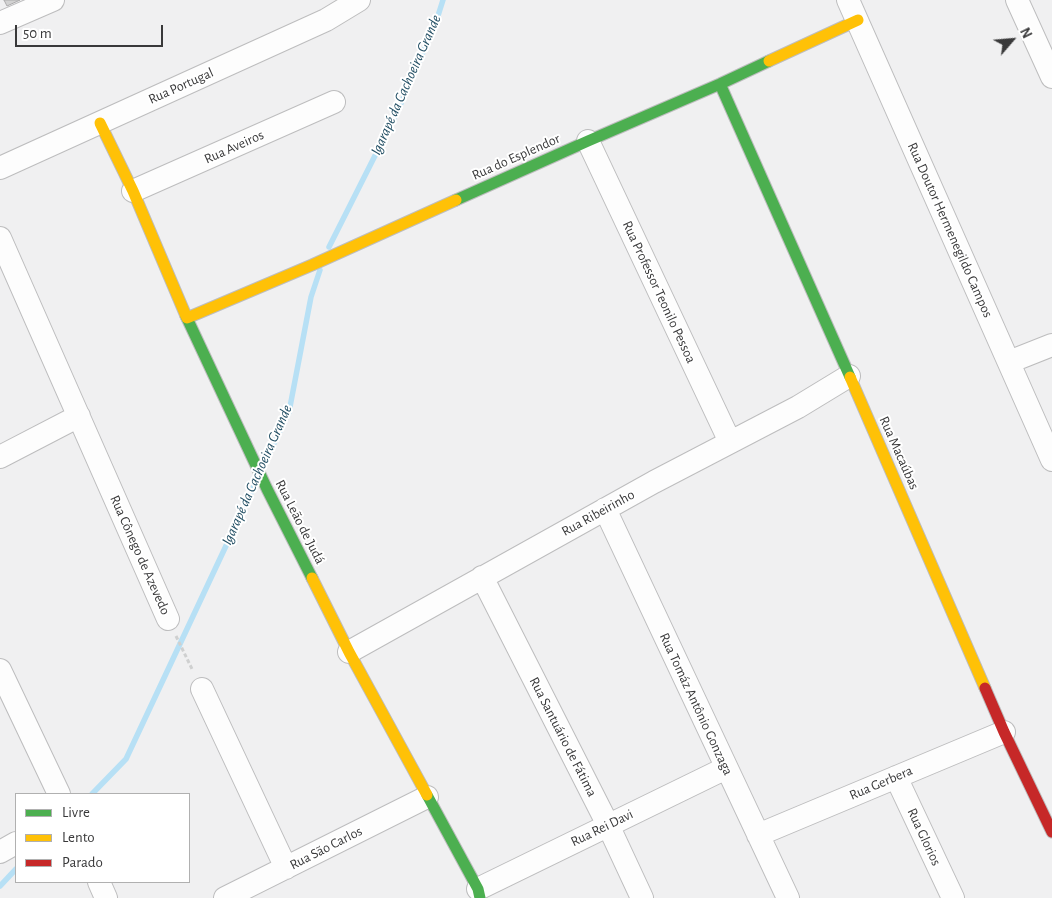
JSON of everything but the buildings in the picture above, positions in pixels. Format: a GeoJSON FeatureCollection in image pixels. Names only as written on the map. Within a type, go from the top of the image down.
{"type":"FeatureCollection","features":[{"type":"Feature","properties":{"kind":"street"},"geometry":{"type":"LineString","coordinates":[[0,23],[53,0]]}},
{"type":"Feature","properties":{"kind":"street","name":"Rua Portugal"},"geometry":{"type":"LineString","coordinates":[[0,168],[326,20],[360,0]]}},
{"type":"Feature","properties":{"kind":"street","name":"Rua Doutor Hermenegildo Campos"},"geometry":{"type":"LineString","coordinates":[[848,0],[1052,460]]}},
{"type":"Feature","properties":{"kind":"street"},"geometry":{"type":"LineString","coordinates":[[1017,0],[1052,77]]}},
{"type":"Feature","properties":{"kind":"street","name":"Rua do Esplendor"},"geometry":{"type":"LineString","coordinates":[[186,318],[312,265],[720,84],[858,20]]}},
{"type":"Feature","properties":{"kind":"street","name":"Rua Macaúbas"},"geometry":{"type":"LineString","coordinates":[[720,84],[1004,732],[1052,832]]}},
{"type":"Feature","properties":{"kind":"street","name":"Rua Aveiros"},"geometry":{"type":"LineString","coordinates":[[133,191],[334,102]]}},
{"type":"Feature","properties":{"kind":"street","name":"Rua Leão de Judá"},"geometry":{"type":"LineString","coordinates":[[100,123],[133,191],[186,318],[253,461],[349,652],[479,894]]}},
{"type":"Feature","properties":{"kind":"street","name":"Rua Professor Teonilo Pessoa"},"geometry":{"type":"LineString","coordinates":[[588,141],[730,442]]}},
{"type":"Feature","properties":{"kind":"street","name":"Rua Cônego de Azevedo"},"geometry":{"type":"LineString","coordinates":[[0,238],[168,619]]}},
{"type":"Feature","properties":{"kind":"street"},"geometry":{"type":"LineString","coordinates":[[1009,362],[1052,345]]}},
{"type":"Feature","properties":{"kind":"street","name":"Rua Ribeirinho"},"geometry":{"type":"LineString","coordinates":[[349,652],[654,482],[798,406],[849,376]]}},
{"type":"Feature","properties":{"kind":"street"},"geometry":{"type":"LineString","coordinates":[[0,457],[79,416]]}},
{"type":"Feature","properties":{"kind":"street","name":"Rua Tomáz Antônio Gonzaga"},"geometry":{"type":"LineString","coordinates":[[605,509],[788,898]]}},
{"type":"Feature","properties":{"kind":"street","name":"Rua Santuário de Fátima"},"geometry":{"type":"LineString","coordinates":[[482,577],[608,825],[642,898]]}},
{"type":"Feature","properties":{"kind":"street"},"geometry":{"type":"LineString","coordinates":[[0,670],[59,793]]}},
{"type":"Feature","properties":{"kind":"street"},"geometry":{"type":"LineString","coordinates":[[202,689],[286,868]]}},
{"type":"Feature","properties":{"kind":"street","name":"Rua Gerbera"},"geometry":{"type":"LineString","coordinates":[[758,835],[1004,732]]}},
{"type":"Feature","properties":{"kind":"street","name":"Rua Rei Davi"},"geometry":{"type":"LineString","coordinates":[[479,894],[608,825],[726,768]]}},
{"type":"Feature","properties":{"kind":"street","name":"Rua Glorios"},"geometry":{"type":"LineString","coordinates":[[896,777],[953,898]]}},
{"type":"Feature","properties":{"kind":"street","name":"Rua São Carlos"},"geometry":{"type":"LineString","coordinates":[[225,898],[427,797]]}},
{"type":"Feature","properties":{"kind":"street"},"geometry":{"type":"LineString","coordinates":[[0,852],[15,844]]}},
{"type":"Feature","properties":{"kind":"street"},"geometry":{"type":"LineString","coordinates":[[98,883],[106,898]]}},
{"type":"Feature","properties":{"kind":"path","name":"Rua Cônego de Azevedo"},"geometry":{"type":"LineString","coordinates":[[168,619],[202,689]]}},
{"type":"Feature","properties":{"kind":"waterway","name":"Igarapé da Cachoeira Grande"},"geometry":{"type":"LineString","coordinates":[[329,247],[399,108],[436,22],[443,0]]}},
{"type":"Feature","properties":{"kind":"waterway","name":"Igarapé da Cachoeira Grande"},"geometry":{"type":"LineString","coordinates":[[264,464],[289,412],[311,297],[320,270]]}},
{"type":"Feature","properties":{"kind":"waterway","name":"Igarapé da Cachoeira Grande"},"geometry":{"type":"LineString","coordinates":[[93,793],[126,759],[255,484]]}},
{"type":"Feature","properties":{"kind":"waterway","name":"Igarapé da Cachoeira Grande"},"geometry":{"type":"LineString","coordinates":[[0,886],[15,870]]}},
{"type":"Feature","properties":{"kind":"traffic: fast"},"geometry":{"type":"LineString","coordinates":[[456,200],[769,61]]}},
{"type":"Feature","properties":{"kind":"traffic: fast"},"geometry":{"type":"LineString","coordinates":[[720,84],[850,377]]}},
{"type":"Feature","properties":{"kind":"traffic: fast"},"geometry":{"type":"LineString","coordinates":[[186,316],[267,489],[312,578]]}},
{"type":"Feature","properties":{"kind":"traffic: fast"},"geometry":{"type":"LineString","coordinates":[[427,795],[478,889],[480,898]]}},
{"type":"Feature","properties":{"kind":"traffic: slow"},"geometry":{"type":"LineString","coordinates":[[769,61],[858,20]]}},
{"type":"Feature","properties":{"kind":"traffic: slow"},"geometry":{"type":"LineString","coordinates":[[100,123],[133,191],[186,316]]}},
{"type":"Feature","properties":{"kind":"traffic: slow"},"geometry":{"type":"LineString","coordinates":[[187,318],[312,265],[456,200]]}},
{"type":"Feature","properties":{"kind":"traffic: slow"},"geometry":{"type":"LineString","coordinates":[[850,377],[985,688]]}},
{"type":"Feature","properties":{"kind":"traffic: slow"},"geometry":{"type":"LineString","coordinates":[[312,578],[349,652],[427,795]]}},
{"type":"Feature","properties":{"kind":"traffic: jam"},"geometry":{"type":"LineString","coordinates":[[985,688],[1052,832]]}}]}
